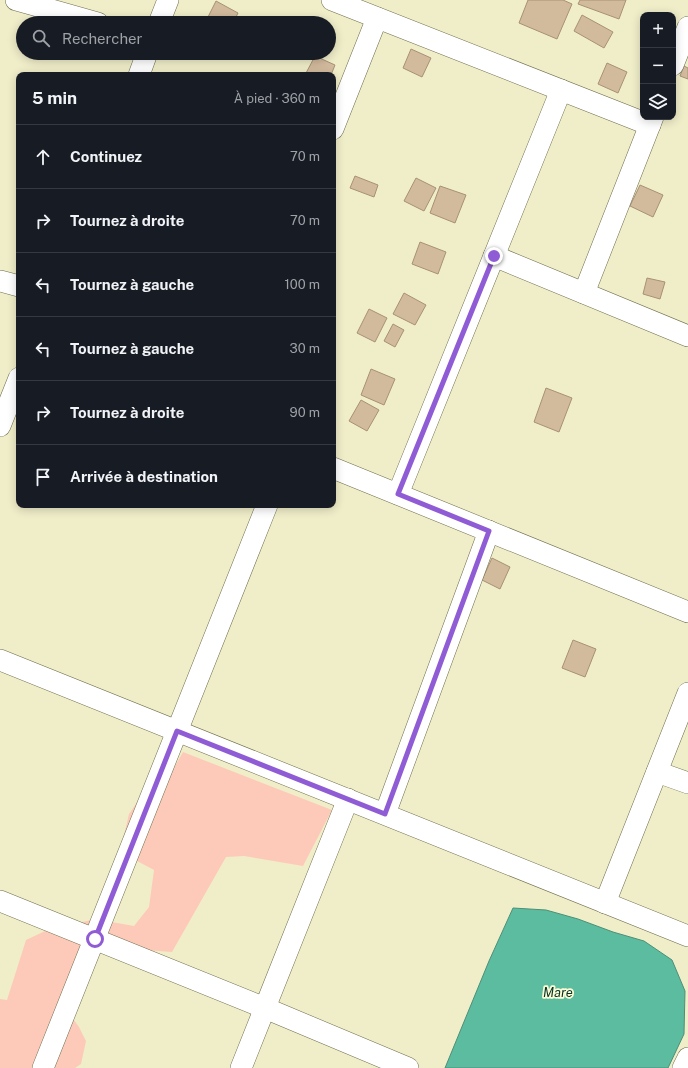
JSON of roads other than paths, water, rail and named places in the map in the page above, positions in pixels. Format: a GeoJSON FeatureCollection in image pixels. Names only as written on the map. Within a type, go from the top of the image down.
{"type":"FeatureCollection","features":[{"type":"Feature","properties":{"kind":"street"},"geometry":{"type":"LineString","coordinates":[[16,0],[73,16]]}},
{"type":"Feature","properties":{"kind":"street"},"geometry":{"type":"LineString","coordinates":[[162,16],[168,0]]}},
{"type":"Feature","properties":{"kind":"street"},"geometry":{"type":"LineString","coordinates":[[332,0],[561,90],[651,121],[584,293]]}},
{"type":"Feature","properties":{"kind":"street"},"geometry":{"type":"LineString","coordinates":[[336,121],[377,18]]}},
{"type":"Feature","properties":{"kind":"street"},"geometry":{"type":"LineString","coordinates":[[676,57],[688,27]]}},
{"type":"Feature","properties":{"kind":"street"},"geometry":{"type":"LineString","coordinates":[[140,72],[145,60]]}},
{"type":"Feature","properties":{"kind":"street"},"geometry":{"type":"LineString","coordinates":[[398,494],[561,90]]}},
{"type":"Feature","properties":{"kind":"street"},"geometry":{"type":"LineString","coordinates":[[494,256],[688,336]]}},
{"type":"Feature","properties":{"kind":"street"},"geometry":{"type":"LineString","coordinates":[[0,281],[16,285]]}},
{"type":"Feature","properties":{"kind":"street"},"geometry":{"type":"LineString","coordinates":[[0,426],[16,386]]}},
{"type":"Feature","properties":{"kind":"street"},"geometry":{"type":"LineString","coordinates":[[336,469],[688,612]]}},
{"type":"Feature","properties":{"kind":"street"},"geometry":{"type":"LineString","coordinates":[[43,1068],[266,508]]}},
{"type":"Feature","properties":{"kind":"street"},"geometry":{"type":"LineString","coordinates":[[385,814],[489,531]]}},
{"type":"Feature","properties":{"kind":"street"},"geometry":{"type":"LineString","coordinates":[[0,660],[688,936]]}},
{"type":"Feature","properties":{"kind":"street"},"geometry":{"type":"LineString","coordinates":[[605,903],[688,693]]}},
{"type":"Feature","properties":{"kind":"street"},"geometry":{"type":"LineString","coordinates":[[657,772],[688,783]]}},
{"type":"Feature","properties":{"kind":"street"},"geometry":{"type":"LineString","coordinates":[[241,1068],[348,799]]}},
{"type":"Feature","properties":{"kind":"street"},"geometry":{"type":"LineString","coordinates":[[0,901],[265,1008],[408,1068]]}},
{"type":"Feature","properties":{"kind":"street"},"geometry":{"type":"LineString","coordinates":[[683,1068],[688,1058]]}},
{"type":"Feature","properties":{"kind":"water","name":"Mare"},"geometry":{"type":"Polygon","coordinates":[[[513,908],[546,910],[578,919],[613,932],[644,941],[672,960],[685,991],[684,1034],[668,1068],[445,1068],[489,961],[513,908]]]}}]}
